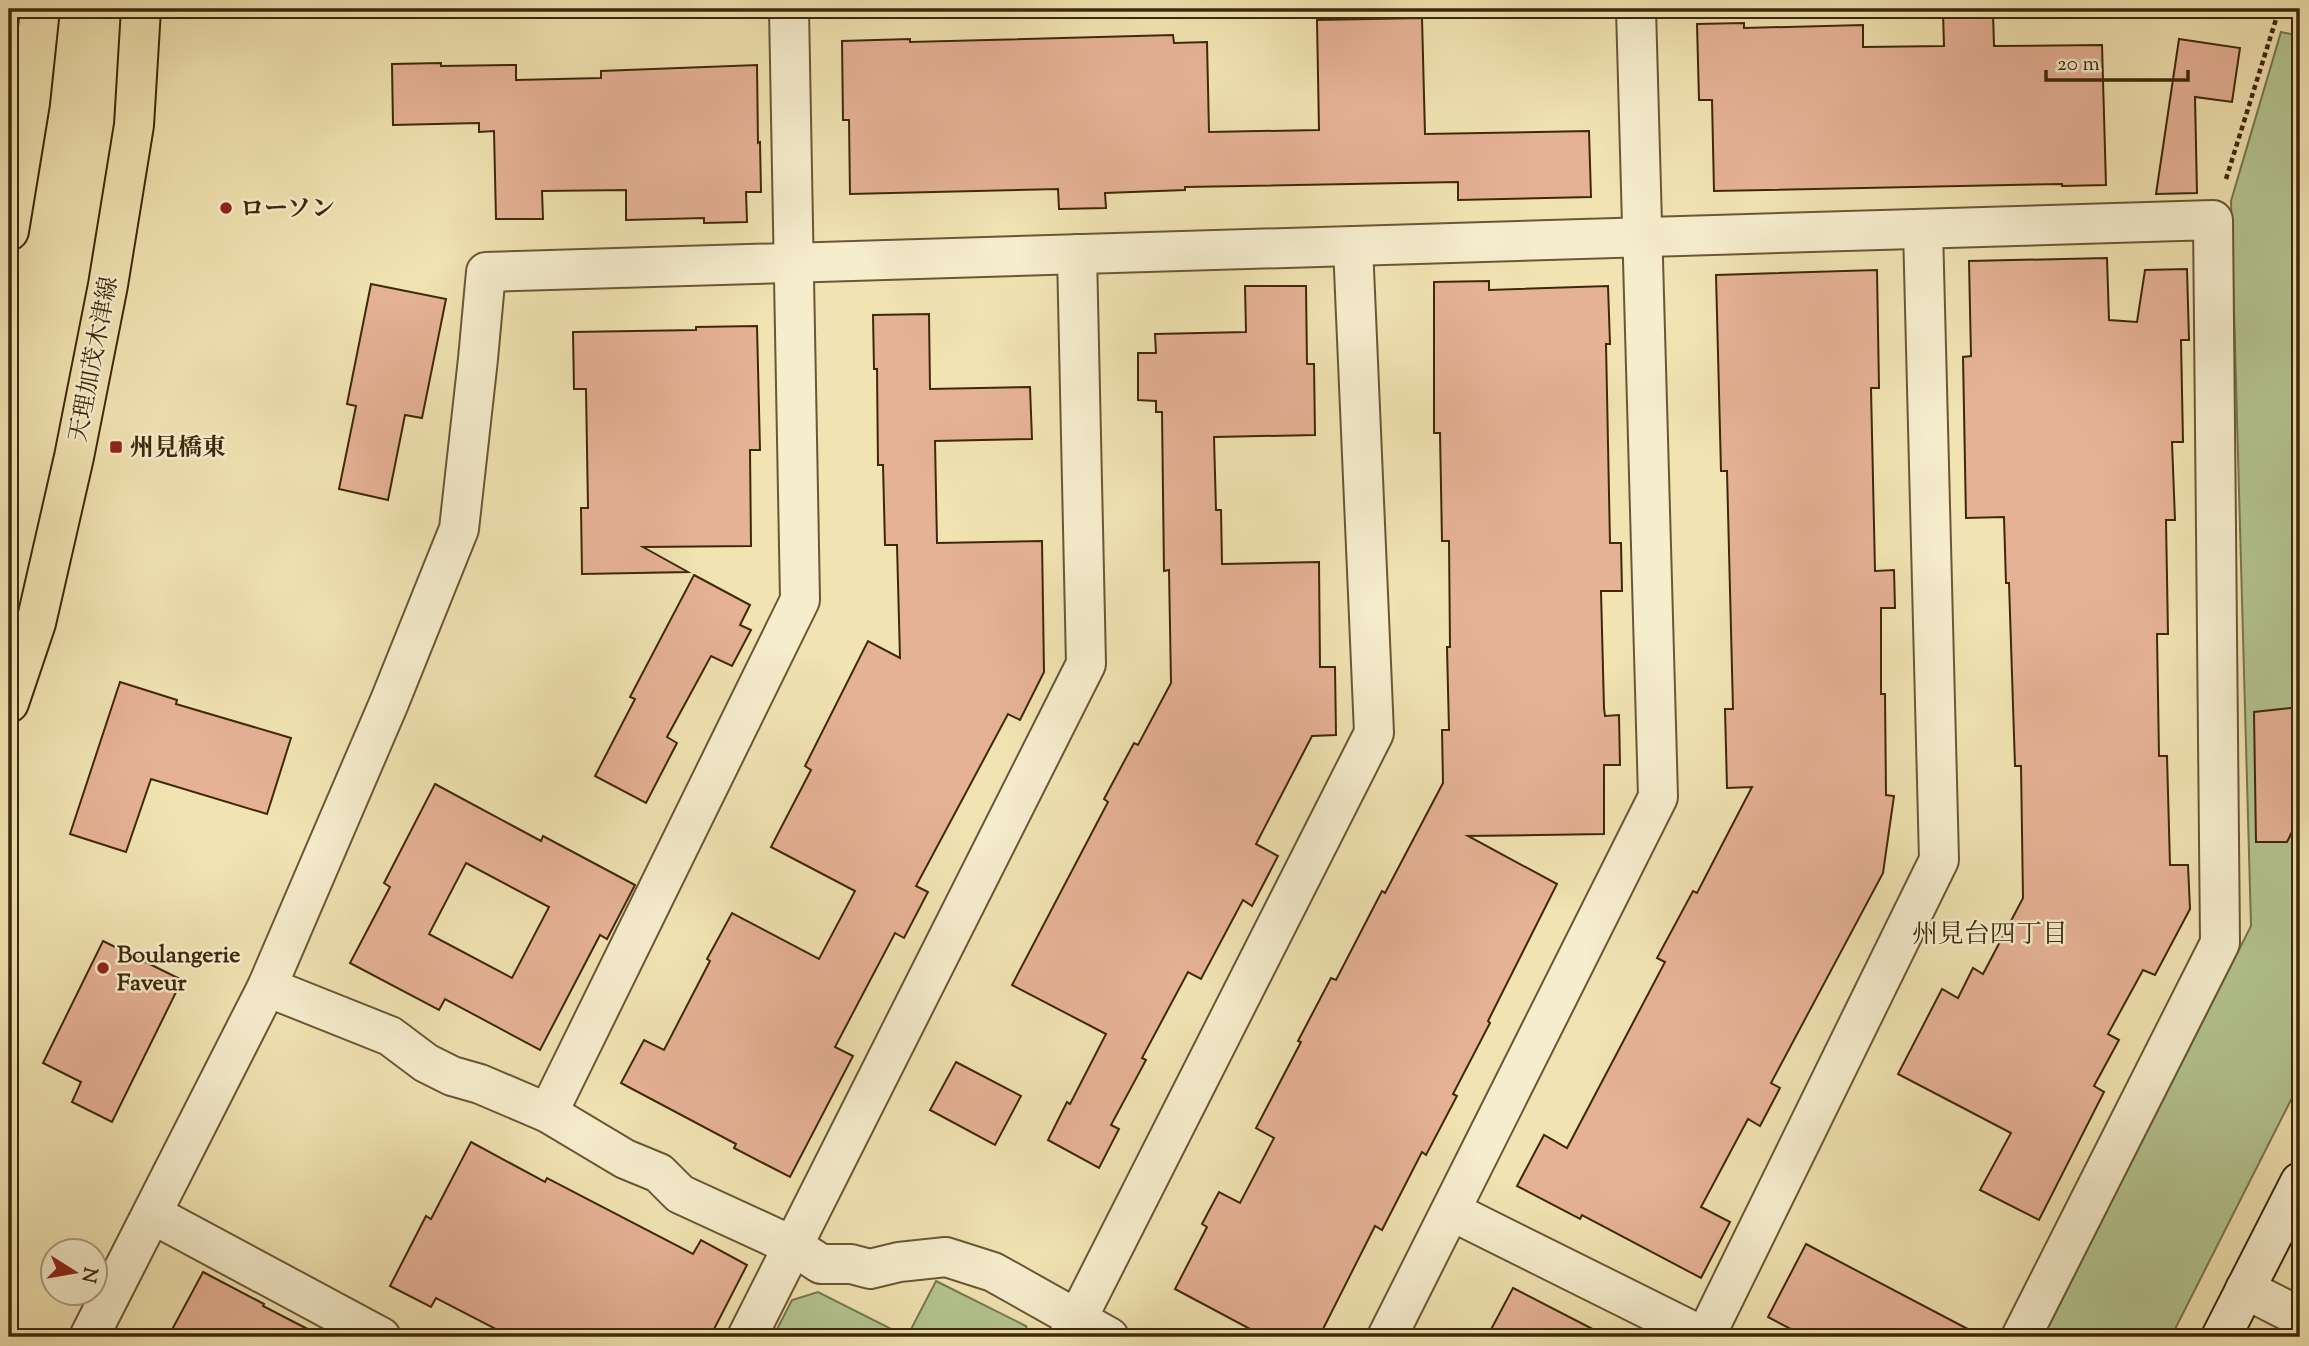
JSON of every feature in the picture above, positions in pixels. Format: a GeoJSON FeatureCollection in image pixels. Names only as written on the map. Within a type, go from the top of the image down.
{"type":"FeatureCollection","features":[{"type":"Feature","properties":{"kind":"main road"},"geometry":{"type":"LineString","coordinates":[[9,231],[30,103],[40,9]]}},
{"type":"Feature","properties":{"kind":"main road","name":"天理加茂木津線"},"geometry":{"type":"LineString","coordinates":[[9,703],[36,624],[74,457],[108,285],[134,125],[141,9]]}},
{"type":"Feature","properties":{"kind":"street"},"geometry":{"type":"LineString","coordinates":[[548,1114],[800,600],[789,9]]}},
{"type":"Feature","properties":{"kind":"street"},"geometry":{"type":"LineString","coordinates":[[1387,1337],[1658,797],[1636,9]]}},
{"type":"Feature","properties":{"kind":"street"},"geometry":{"type":"LineString","coordinates":[[89,1337],[267,987],[389,703],[459,529],[486,272],[2213,220],[2220,943],[2021,1337]]}},
{"type":"Feature","properties":{"kind":"street"},"geometry":{"type":"LineString","coordinates":[[1451,1211],[1704,1337],[1939,860],[1923,229]]}},
{"type":"Feature","properties":{"kind":"street"},"geometry":{"type":"LineString","coordinates":[[267,987],[390,1036],[426,1063],[452,1076],[480,1084],[548,1114],[625,1159],[659,1173],[680,1194],[793,1246],[821,1264],[850,1264],[870,1269],[899,1262],[946,1257],[993,1272],[1085,1331],[1374,733],[1353,246]]}},
{"type":"Feature","properties":{"kind":"street"},"geometry":{"type":"LineString","coordinates":[[747,1337],[1086,664],[1077,254]]}},
{"type":"Feature","properties":{"kind":"street"},"geometry":{"type":"LineString","coordinates":[[2221,1337],[2300,1182]]}},
{"type":"Feature","properties":{"kind":"street"},"geometry":{"type":"LineString","coordinates":[[152,1214],[381,1337]]}},
{"type":"Feature","properties":{"kind":"street"},"geometry":{"type":"LineString","coordinates":[[2245,1289],[2300,1318]]}},
{"type":"Feature","properties":{"kind":"path"},"geometry":{"type":"LineString","coordinates":[[2213,220],[2277,16]]}},
{"type":"Feature","properties":{"kind":"green space"},"geometry":{"type":"Polygon","coordinates":[[[2281,32],[2300,36],[2300,1082],[2171,1337],[2043,1337],[2251,926],[2231,201],[2281,32]]]}},
{"type":"Feature","properties":{"kind":"green space"},"geometry":{"type":"Polygon","coordinates":[[[936,1281],[1026,1326],[1029,1337],[907,1337],[936,1281]]]}},
{"type":"Feature","properties":{"kind":"green space"},"geometry":{"type":"Polygon","coordinates":[[[818,1292],[907,1337],[773,1337],[792,1300],[818,1292]]]}},
{"type":"Feature","properties":{"kind":"building"},"geometry":{"type":"Polygon","coordinates":[[[1993,12],[1994,46],[2102,45],[2106,185],[1714,191],[1712,100],[1699,100],[1697,24],[1744,23],[1744,28],[1863,25],[1863,47],[1944,46],[1943,13],[1993,12]]]}},
{"type":"Feature","properties":{"kind":"building"},"geometry":{"type":"Polygon","coordinates":[[[1422,18],[1425,134],[1589,131],[1591,197],[1458,200],[1458,182],[1185,187],[1185,190],[1105,193],[1106,208],[1059,209],[1058,189],[850,194],[849,120],[843,120],[842,41],[910,39],[910,42],[1173,35],[1174,43],[1207,42],[1209,132],[1319,130],[1317,20],[1422,18]]]}},
{"type":"Feature","properties":{"kind":"building"},"geometry":{"type":"Polygon","coordinates":[[[2179,39],[2240,48],[2232,102],[2195,97],[2197,193],[2156,194],[2179,39]]]}},
{"type":"Feature","properties":{"kind":"building"},"geometry":{"type":"Polygon","coordinates":[[[441,63],[441,66],[516,65],[516,80],[601,78],[601,71],[757,65],[761,192],[746,192],[747,222],[704,223],[704,218],[626,220],[626,190],[542,191],[543,219],[496,219],[494,131],[479,132],[479,123],[393,125],[392,64],[441,63]]]}},
{"type":"Feature","properties":{"kind":"building"},"geometry":{"type":"Polygon","coordinates":[[[2107,258],[2109,320],[2137,322],[2145,270],[2187,269],[2189,340],[2181,340],[2183,442],[2172,442],[2175,520],[2166,520],[2168,634],[2157,634],[2159,756],[2167,756],[2170,865],[2188,865],[2190,909],[2155,975],[2143,970],[2108,1034],[2119,1040],[2094,1086],[2104,1092],[2039,1220],[1980,1190],[2011,1133],[1898,1074],[1942,989],[1958,998],[1973,968],[1983,974],[2023,898],[2021,766],[2015,766],[2004,517],[1966,518],[1963,357],[1971,356],[1969,261],[2107,258]]]}},
{"type":"Feature","properties":{"kind":"building"},"geometry":{"type":"Polygon","coordinates":[[[1877,270],[1879,388],[1871,388],[1875,571],[1894,570],[1895,608],[1881,608],[1881,694],[1885,694],[1886,795],[1894,796],[1883,873],[1771,1083],[1780,1088],[1760,1126],[1748,1119],[1701,1207],[1730,1222],[1701,1278],[1582,1215],[1580,1219],[1517,1186],[1544,1135],[1567,1148],[1665,962],[1657,958],[1693,891],[1697,893],[1752,787],[1727,788],[1725,709],[1733,709],[1727,471],[1721,471],[1716,275],[1877,270]]]}},
{"type":"Feature","properties":{"kind":"building"},"geometry":{"type":"Polygon","coordinates":[[[1489,281],[1489,290],[1608,286],[1610,344],[1606,344],[1610,543],[1621,543],[1622,591],[1601,591],[1604,708],[1605,716],[1619,715],[1620,765],[1604,765],[1604,834],[1468,836],[1557,884],[1453,1094],[1457,1096],[1426,1155],[1422,1152],[1382,1230],[1375,1226],[1319,1337],[1265,1337],[1175,1289],[1207,1227],[1202,1224],[1219,1192],[1240,1203],[1274,1138],[1256,1128],[1301,1042],[1298,1041],[1331,978],[1336,980],[1382,891],[1385,893],[1443,783],[1442,730],[1449,730],[1449,541],[1442,541],[1440,433],[1434,433],[1434,282],[1489,281]]]}},
{"type":"Feature","properties":{"kind":"building"},"geometry":{"type":"Polygon","coordinates":[[[371,284],[446,299],[422,418],[405,415],[388,500],[339,489],[356,406],[347,404],[371,284]]]}},
{"type":"Feature","properties":{"kind":"building"},"geometry":{"type":"Polygon","coordinates":[[[1245,286],[1306,286],[1307,364],[1314,364],[1315,435],[1214,437],[1216,510],[1221,510],[1222,564],[1319,562],[1320,667],[1335,667],[1336,735],[1312,736],[1256,844],[1278,856],[1252,906],[1243,900],[1201,979],[1188,972],[1142,1058],[1146,1060],[1111,1125],[1119,1129],[1099,1168],[1048,1140],[1106,1034],[1012,985],[1108,802],[1104,799],[1134,743],[1138,745],[1171,683],[1169,570],[1164,571],[1162,412],[1156,412],[1156,401],[1138,400],[1138,353],[1156,353],[1155,334],[1246,332],[1245,286]]]}},
{"type":"Feature","properties":{"kind":"building"},"geometry":{"type":"Polygon","coordinates":[[[929,314],[930,389],[1030,387],[1032,439],[935,441],[937,543],[1042,541],[1044,672],[1020,720],[1008,714],[916,886],[928,892],[904,938],[895,933],[835,1047],[853,1056],[790,1177],[734,1148],[736,1144],[621,1083],[644,1040],[664,1050],[732,913],[819,959],[855,891],[771,847],[811,770],[805,766],[868,641],[900,658],[897,545],[885,545],[883,465],[878,465],[877,369],[874,369],[873,315],[929,314]]]}},
{"type":"Feature","properties":{"kind":"building"},"geometry":{"type":"Polygon","coordinates":[[[757,326],[760,450],[750,450],[751,546],[643,547],[688,572],[582,574],[581,508],[588,508],[586,389],[574,389],[573,332],[757,326]]]}},
{"type":"Feature","properties":{"kind":"building"},"geometry":{"type":"Polygon","coordinates":[[[694,575],[750,605],[740,625],[751,630],[732,666],[711,656],[667,737],[677,743],[646,803],[595,776],[635,699],[630,697],[694,575]]]}},
{"type":"Feature","properties":{"kind":"building"},"geometry":{"type":"Polygon","coordinates":[[[120,682],[177,700],[176,704],[291,738],[267,814],[151,779],[126,852],[70,834],[120,682]]]}},
{"type":"Feature","properties":{"kind":"building"},"geometry":{"type":"Polygon","coordinates":[[[2300,707],[2300,816],[2287,842],[2256,842],[2254,712],[2300,707]]]}},
{"type":"Feature","properties":{"kind":"building"},"geometry":{"type":"Polygon","coordinates":[[[435,784],[541,841],[543,836],[635,885],[607,939],[600,935],[540,1050],[445,999],[439,1010],[350,963],[390,887],[384,883],[435,784]],[[466,863],[429,934],[512,978],[549,907],[466,863]]]}},
{"type":"Feature","properties":{"kind":"building"},"geometry":{"type":"Polygon","coordinates":[[[103,941],[182,980],[112,1122],[72,1102],[81,1082],[43,1063],[103,941]]]}},
{"type":"Feature","properties":{"kind":"building"},"geometry":{"type":"Polygon","coordinates":[[[956,1062],[1021,1096],[995,1145],[930,1110],[956,1062]]]}},
{"type":"Feature","properties":{"kind":"building"},"geometry":{"type":"Polygon","coordinates":[[[471,1142],[545,1182],[547,1178],[693,1254],[701,1240],[747,1265],[710,1337],[511,1337],[436,1298],[431,1307],[390,1286],[426,1216],[431,1219],[471,1142]]]}},
{"type":"Feature","properties":{"kind":"building"},"geometry":{"type":"Polygon","coordinates":[[[1806,1244],[1983,1337],[1806,1337],[1768,1317],[1806,1244]]]}},
{"type":"Feature","properties":{"kind":"building"},"geometry":{"type":"Polygon","coordinates":[[[203,1272],[264,1304],[263,1306],[323,1337],[168,1337],[203,1272]]]}},
{"type":"Feature","properties":{"kind":"building"},"geometry":{"type":"Polygon","coordinates":[[[1513,1288],[1608,1337],[1487,1337],[1513,1288]]]}},
{"type":"Feature","properties":{"kind":"place","name":"ローソン"},"geometry":{"type":"Point","coordinates":[226,208]}},
{"type":"Feature","properties":{"kind":"place","name":"州見橋東"},"geometry":{"type":"Point","coordinates":[116,447]}},
{"type":"Feature","properties":{"kind":"place","name":"Boulangerie Faveur"},"geometry":{"type":"Point","coordinates":[103,968]}},
{"type":"Feature","properties":{"kind":"district","name":"州見台四丁目"},"geometry":{"type":"Point","coordinates":[1990,933]}}]}
